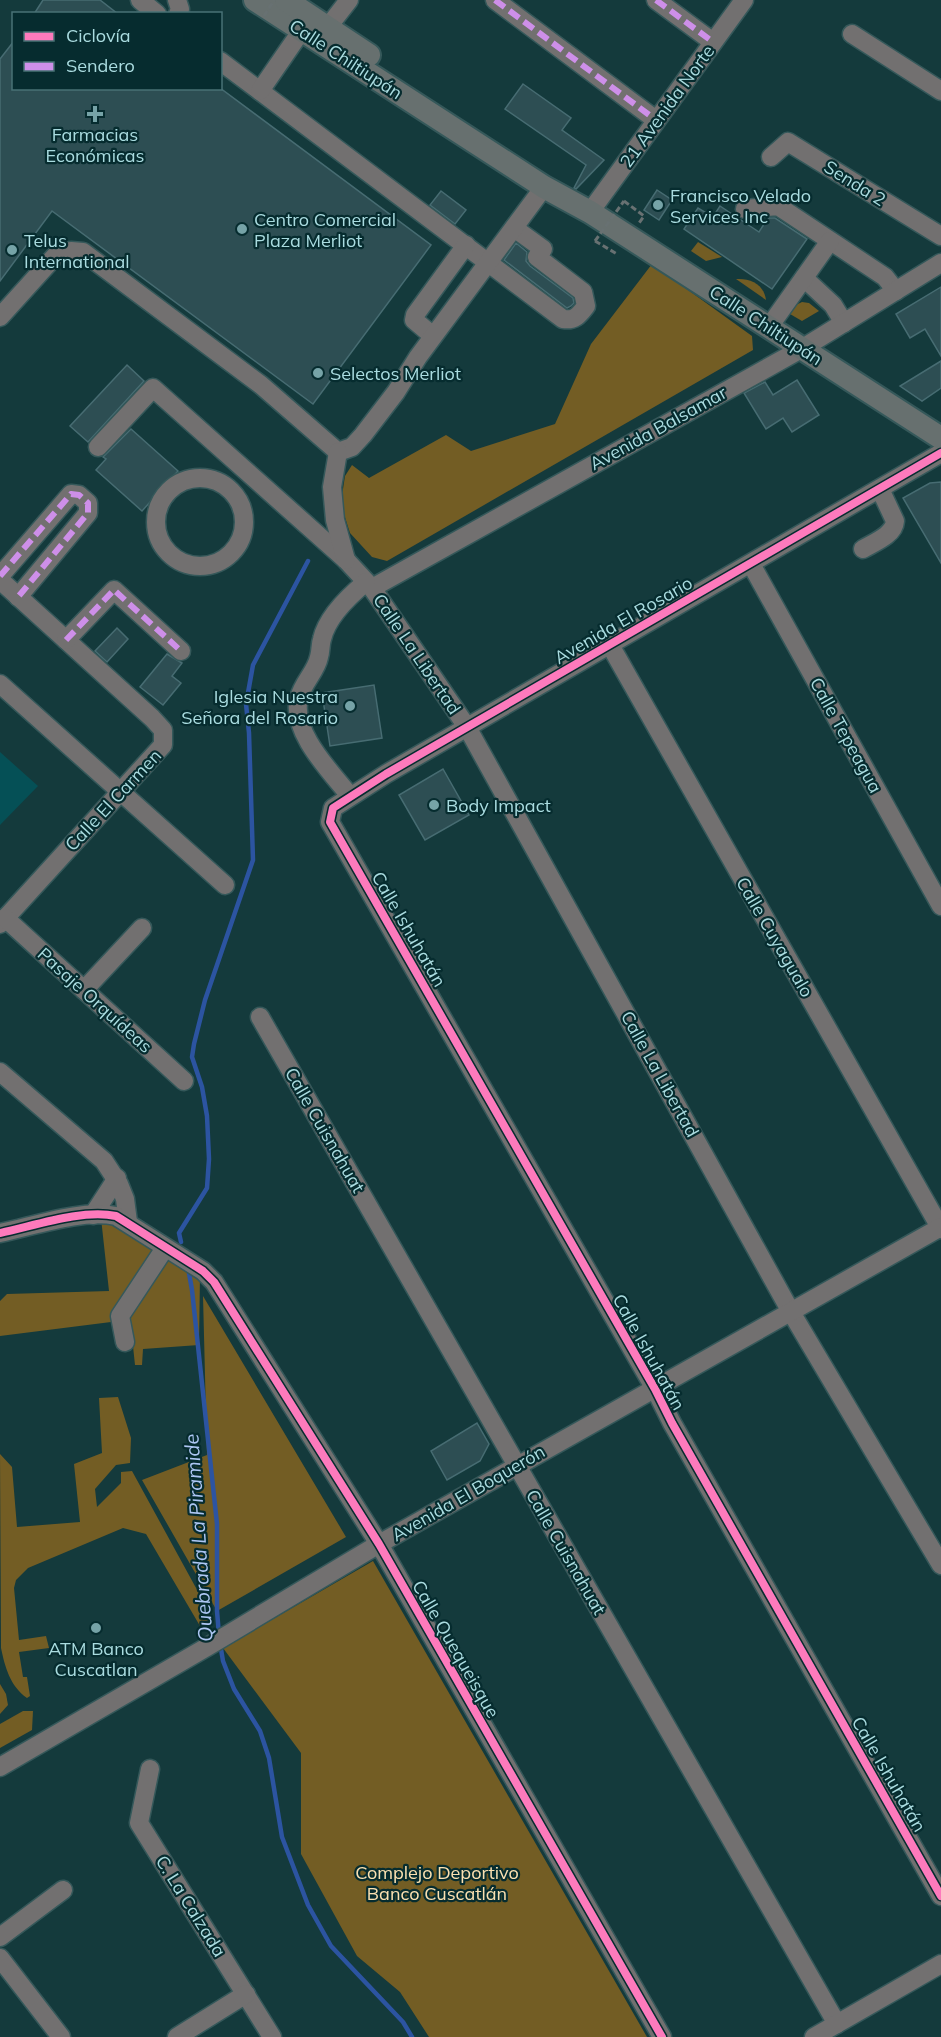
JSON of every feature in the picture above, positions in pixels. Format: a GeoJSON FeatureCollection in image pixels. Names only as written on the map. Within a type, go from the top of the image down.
{"type":"FeatureCollection","features":[{"type":"Feature","properties":{"kind":"main road","name":"Calle Chiltiupán"},"geometry":{"type":"LineString","coordinates":[[286,0],[316,33],[544,188],[590,212],[941,438]]}},
{"type":"Feature","properties":{"kind":"main road","name":"Calle Chiltiupán"},"geometry":{"type":"LineString","coordinates":[[260,8],[316,33],[552,177],[590,212]]}},
{"type":"Feature","properties":{"kind":"street"},"geometry":{"type":"LineString","coordinates":[[140,0],[155,12]]}},
{"type":"Feature","properties":{"kind":"street"},"geometry":{"type":"LineString","coordinates":[[260,91],[349,0]]}},
{"type":"Feature","properties":{"kind":"street"},"geometry":{"type":"LineString","coordinates":[[495,0],[656,120]]}},
{"type":"Feature","properties":{"kind":"street"},"geometry":{"type":"LineString","coordinates":[[656,0],[713,42]]}},
{"type":"Feature","properties":{"kind":"street","name":"21 Avenida Norte"},"geometry":{"type":"LineString","coordinates":[[590,212],[744,0]]}},
{"type":"Feature","properties":{"kind":"street"},"geometry":{"type":"LineString","coordinates":[[852,34],[941,91]]}},
{"type":"Feature","properties":{"kind":"street"},"geometry":{"type":"LineString","coordinates":[[222,62],[563,319],[571,320],[586,306],[583,292],[537,257],[543,249],[514,228]]}},
{"type":"Feature","properties":{"kind":"street","name":"Senda 2"},"geometry":{"type":"LineString","coordinates":[[771,157],[788,142],[941,236]]}},
{"type":"Feature","properties":{"kind":"street"},"geometry":{"type":"LineString","coordinates":[[338,452],[352,447],[363,435],[396,392],[433,336],[544,188]]}},
{"type":"Feature","properties":{"kind":"street"},"geometry":{"type":"LineString","coordinates":[[745,209],[778,206],[885,277],[896,291]]}},
{"type":"Feature","properties":{"kind":"street"},"geometry":{"type":"LineString","coordinates":[[769,327],[830,241]]}},
{"type":"Feature","properties":{"kind":"street"},"geometry":{"type":"LineString","coordinates":[[433,336],[417,324],[414,320],[415,315],[466,245]]}},
{"type":"Feature","properties":{"kind":"street"},"geometry":{"type":"LineString","coordinates":[[0,317],[56,255],[71,251],[83,252],[261,385],[338,452]]}},
{"type":"Feature","properties":{"kind":"street","name":"Avenida Balsamar"},"geometry":{"type":"LineString","coordinates":[[350,796],[313,750],[299,721],[298,701],[304,683],[315,669],[322,637],[351,594],[803,348],[941,263]]}},
{"type":"Feature","properties":{"kind":"street"},"geometry":{"type":"LineString","coordinates":[[804,278],[833,305],[844,323]]}},
{"type":"Feature","properties":{"kind":"street","name":"Calle La Libertad"},"geometry":{"type":"LineString","coordinates":[[98,447],[153,388],[346,561],[369,585],[467,727],[791,1312],[941,1565]]}},
{"type":"Feature","properties":{"kind":"street"},"geometry":{"type":"LineString","coordinates":[[338,452],[332,487],[335,520],[346,561]]}},
{"type":"Feature","properties":{"kind":"street","name":"Avenida El Rosario"},"geometry":{"type":"LineString","coordinates":[[330,822],[333,808],[350,796],[941,453]]}},
{"type":"Feature","properties":{"kind":"street"},"geometry":{"type":"LineString","coordinates":[[225,485],[240,468]]}},
{"type":"Feature","properties":{"kind":"street"},"geometry":{"type":"LineString","coordinates":[[200,478],[215,480],[225,485],[237,498],[243,512],[244,526],[241,540],[233,552],[222,561],[208,566],[194,566],[180,562],[168,554],[160,542],[156,527],[156,513],[162,499],[172,487],[185,480],[200,478]]}},
{"type":"Feature","properties":{"kind":"street"},"geometry":{"type":"LineString","coordinates":[[863,549],[895,526],[895,520],[880,489]]}},
{"type":"Feature","properties":{"kind":"street"},"geometry":{"type":"LineString","coordinates":[[0,578],[71,494],[79,495],[88,503],[88,513],[18,597]]}},
{"type":"Feature","properties":{"kind":"street","name":"Calle Tepeagua"},"geometry":{"type":"LineString","coordinates":[[751,564],[941,906]]}},
{"type":"Feature","properties":{"kind":"street","name":"Calle El Carmen"},"geometry":{"type":"LineString","coordinates":[[0,578],[163,730],[163,745],[3,921]]}},
{"type":"Feature","properties":{"kind":"street"},"geometry":{"type":"LineString","coordinates":[[66,640],[114,590],[181,651]]}},
{"type":"Feature","properties":{"kind":"street","name":"Calle Cuyagualo"},"geometry":{"type":"LineString","coordinates":[[610,645],[941,1228]]}},
{"type":"Feature","properties":{"kind":"street"},"geometry":{"type":"LineString","coordinates":[[0,684],[225,885]]}},
{"type":"Feature","properties":{"kind":"street","name":"Calle Ishuhatán"},"geometry":{"type":"LineString","coordinates":[[330,822],[941,1896]]}},
{"type":"Feature","properties":{"kind":"street","name":"Pasaje Orquídeas"},"geometry":{"type":"LineString","coordinates":[[3,921],[84,990],[184,1081]]}},
{"type":"Feature","properties":{"kind":"street"},"geometry":{"type":"LineString","coordinates":[[84,990],[142,928]]}},
{"type":"Feature","properties":{"kind":"street","name":"Calle Cuisnahuat"},"geometry":{"type":"LineString","coordinates":[[260,1017],[837,2024]]}},
{"type":"Feature","properties":{"kind":"street"},"geometry":{"type":"LineString","coordinates":[[0,1072],[104,1161],[117,1178],[128,1222]]}},
{"type":"Feature","properties":{"kind":"street"},"geometry":{"type":"LineString","coordinates":[[93,1215],[117,1178]]}},
{"type":"Feature","properties":{"kind":"street"},"geometry":{"type":"LineString","coordinates":[[0,1233],[84,1215],[116,1216],[128,1222]]}},
{"type":"Feature","properties":{"kind":"street","name":"Calle Quequeisque"},"geometry":{"type":"LineString","coordinates":[[128,1222],[203,1271],[214,1282],[379,1544],[662,2037]]}},
{"type":"Feature","properties":{"kind":"street","name":"Avenida El Boquerón"},"geometry":{"type":"LineString","coordinates":[[0,1767],[379,1544],[941,1228]]}},
{"type":"Feature","properties":{"kind":"street"},"geometry":{"type":"LineString","coordinates":[[125,1342],[120,1316],[165,1248]]}},
{"type":"Feature","properties":{"kind":"street","name":"C. La Calzada"},"geometry":{"type":"LineString","coordinates":[[150,1769],[139,1823],[272,2037]]}},
{"type":"Feature","properties":{"kind":"street"},"geometry":{"type":"LineString","coordinates":[[0,1937],[63,1890]]}},
{"type":"Feature","properties":{"kind":"street"},"geometry":{"type":"LineString","coordinates":[[0,1958],[61,2037]]}},
{"type":"Feature","properties":{"kind":"street"},"geometry":{"type":"LineString","coordinates":[[814,2037],[941,1964]]}},
{"type":"Feature","properties":{"kind":"street"},"geometry":{"type":"LineString","coordinates":[[177,2037],[246,1994]]}},
{"type":"Feature","properties":{"kind":"path"},"geometry":{"type":"LineString","coordinates":[[260,8],[274,0]]}},
{"type":"Feature","properties":{"kind":"path"},"geometry":{"type":"LineString","coordinates":[[595,241],[624,201],[644,216],[638,224],[631,219]]}},
{"type":"Feature","properties":{"kind":"shaded area"},"geometry":{"type":"Polygon","coordinates":[[[0,752],[38,786],[0,825],[0,752]]]}},
{"type":"Feature","properties":{"kind":"green space"},"geometry":{"type":"Polygon","coordinates":[[[698,242],[722,257],[706,261],[691,251],[698,242]]]}},
{"type":"Feature","properties":{"kind":"green space"},"geometry":{"type":"Polygon","coordinates":[[[652,264],[752,336],[753,350],[387,561],[372,557],[350,533],[343,511],[345,476],[352,465],[369,478],[446,435],[471,451],[555,424],[591,344],[652,264]]]}},
{"type":"Feature","properties":{"kind":"green space"},"geometry":{"type":"Polygon","coordinates":[[[736,279],[756,283],[765,294],[766,300],[736,279]]]}},
{"type":"Feature","properties":{"kind":"green space"},"geometry":{"type":"Polygon","coordinates":[[[802,302],[809,303],[819,311],[802,321],[790,314],[796,305],[802,302]]]}},
{"type":"Feature","properties":{"kind":"green space"},"geometry":{"type":"Polygon","coordinates":[[[101,1218],[200,1275],[199,1345],[143,1349],[142,1365],[135,1365],[132,1337],[119,1321],[0,1336],[0,1301],[7,1294],[109,1291],[101,1218]]]}},
{"type":"Feature","properties":{"kind":"green space"},"geometry":{"type":"Polygon","coordinates":[[[203,1296],[346,1537],[217,1611],[142,1480],[207,1455],[203,1296]]]}},
{"type":"Feature","properties":{"kind":"green space"},"geometry":{"type":"Polygon","coordinates":[[[118,1397],[131,1438],[130,1463],[116,1465],[95,1489],[97,1507],[121,1483],[121,1472],[132,1471],[213,1619],[200,1626],[146,1534],[123,1528],[28,1568],[16,1580],[14,1588],[19,1640],[46,1636],[49,1648],[19,1652],[23,1677],[27,1677],[30,1696],[27,1698],[12,1682],[1,1648],[0,1454],[12,1467],[17,1527],[80,1522],[74,1464],[102,1453],[99,1398],[118,1397]]]}},
{"type":"Feature","properties":{"kind":"green space","name":"Complejo Deportivo Banco Cuscatlán"},"geometry":{"type":"Polygon","coordinates":[[[373,1561],[647,2037],[429,2037],[400,1992],[357,1956],[301,1854],[301,1753],[223,1648],[373,1561]]]}},
{"type":"Feature","properties":{"kind":"green space"},"geometry":{"type":"Polygon","coordinates":[[[0,1684],[6,1694],[8,1705],[0,1714],[0,1684]]]}},
{"type":"Feature","properties":{"kind":"green space"},"geometry":{"type":"Polygon","coordinates":[[[23,1711],[33,1711],[32,1730],[0,1748],[0,1724],[23,1711]]]}},
{"type":"Feature","properties":{"kind":"building"},"geometry":{"type":"Polygon","coordinates":[[[43,0],[100,0],[115,12],[35,12],[43,0]]]}},
{"type":"Feature","properties":{"kind":"building","name":"Centro Comercial Plaza Merliot"},"geometry":{"type":"Polygon","coordinates":[[[12,44],[12,90],[222,89],[431,245],[313,404],[52,211],[0,281],[0,59],[12,44]]]}},
{"type":"Feature","properties":{"kind":"building"},"geometry":{"type":"Polygon","coordinates":[[[523,84],[571,118],[562,130],[604,160],[576,189],[574,188],[586,165],[505,109],[523,84]]]}},
{"type":"Feature","properties":{"kind":"building","name":"Francisco Velado Services Inc"},"geometry":{"type":"Polygon","coordinates":[[[657,190],[672,200],[659,220],[644,210],[657,190]]]}},
{"type":"Feature","properties":{"kind":"building"},"geometry":{"type":"Polygon","coordinates":[[[441,191],[466,210],[455,224],[430,205],[441,191]]]}},
{"type":"Feature","properties":{"kind":"building"},"geometry":{"type":"Polygon","coordinates":[[[720,206],[759,232],[768,218],[775,218],[807,239],[772,289],[684,229],[698,208],[713,217],[720,206]]]}},
{"type":"Feature","properties":{"kind":"building"},"geometry":{"type":"Polygon","coordinates":[[[516,243],[527,252],[526,261],[530,266],[573,298],[574,303],[571,306],[567,308],[504,260],[516,243]]]}},
{"type":"Feature","properties":{"kind":"building"},"geometry":{"type":"Polygon","coordinates":[[[941,287],[941,356],[925,329],[910,338],[896,314],[941,287]]]}},
{"type":"Feature","properties":{"kind":"building"},"geometry":{"type":"Polygon","coordinates":[[[941,361],[941,388],[922,401],[900,386],[941,361]]]}},
{"type":"Feature","properties":{"kind":"building"},"geometry":{"type":"Polygon","coordinates":[[[127,365],[144,381],[88,442],[70,426],[127,365]]]}},
{"type":"Feature","properties":{"kind":"building"},"geometry":{"type":"Polygon","coordinates":[[[797,380],[819,415],[792,432],[783,418],[766,429],[744,393],[765,382],[773,395],[797,380]]]}},
{"type":"Feature","properties":{"kind":"building"},"geometry":{"type":"Polygon","coordinates":[[[131,429],[178,471],[142,511],[96,470],[106,459],[103,457],[131,429]]]}},
{"type":"Feature","properties":{"kind":"building"},"geometry":{"type":"Polygon","coordinates":[[[941,482],[941,563],[903,498],[930,483],[941,482]]]}},
{"type":"Feature","properties":{"kind":"building"},"geometry":{"type":"Polygon","coordinates":[[[117,628],[128,639],[107,662],[95,651],[117,628]]]}},
{"type":"Feature","properties":{"kind":"building"},"geometry":{"type":"Polygon","coordinates":[[[167,654],[182,663],[172,676],[181,683],[163,705],[140,687],[167,654]]]}},
{"type":"Feature","properties":{"kind":"building"},"geometry":{"type":"Polygon","coordinates":[[[374,685],[382,738],[330,746],[322,693],[374,685]]]}},
{"type":"Feature","properties":{"kind":"building","name":"Body Impact"},"geometry":{"type":"Polygon","coordinates":[[[443,769],[469,815],[425,840],[399,795],[443,769]]]}},
{"type":"Feature","properties":{"kind":"building"},"geometry":{"type":"Polygon","coordinates":[[[477,1423],[489,1444],[480,1461],[447,1480],[431,1451],[477,1423]]]}},
{"type":"Feature","properties":{"kind":"waterway"},"geometry":{"type":"LineString","coordinates":[[181,1242],[179,1233],[207,1188],[209,1159],[207,1116],[202,1087],[192,1057],[194,1044],[205,1000],[253,860],[246,704],[253,665],[308,561]]}},
{"type":"Feature","properties":{"kind":"waterway","name":"Quebrada La Piramide"},"geometry":{"type":"LineString","coordinates":[[189,1273],[217,1524],[219,1635]]}},
{"type":"Feature","properties":{"kind":"waterway","name":"Quebrada La Piramide"},"geometry":{"type":"LineString","coordinates":[[220,1643],[223,1661],[234,1689],[260,1731],[269,1758],[282,1837],[308,1905],[331,1946],[403,2022],[412,2037]]}},
{"type":"Feature","properties":{"kind":"marked path"},"geometry":{"type":"LineString","coordinates":[[495,0],[656,120]]}},
{"type":"Feature","properties":{"kind":"marked path"},"geometry":{"type":"LineString","coordinates":[[656,0],[713,42]]}},
{"type":"Feature","properties":{"kind":"marked path"},"geometry":{"type":"LineString","coordinates":[[0,576],[71,494],[79,495],[88,503],[88,513],[18,597]]}},
{"type":"Feature","properties":{"kind":"marked path"},"geometry":{"type":"LineString","coordinates":[[66,640],[114,590],[181,651]]}},
{"type":"Feature","properties":{"kind":"cycle path"},"geometry":{"type":"LineString","coordinates":[[941,453],[386,774],[333,808],[330,822],[655,1389],[672,1423],[941,1896]]}},
{"type":"Feature","properties":{"kind":"cycle path"},"geometry":{"type":"LineString","coordinates":[[0,1233],[73,1216],[102,1214],[116,1216],[203,1271],[214,1282],[379,1544],[662,2037]]}},
{"type":"Feature","properties":{"kind":"place","name":"Farmacias Económicas"},"geometry":{"type":"Point","coordinates":[95,114]}},
{"type":"Feature","properties":{"kind":"place","name":"Francisco Velado Services Inc"},"geometry":{"type":"Point","coordinates":[658,205]}},
{"type":"Feature","properties":{"kind":"place","name":"Centro Comercial Plaza Merliot"},"geometry":{"type":"Point","coordinates":[242,229]}},
{"type":"Feature","properties":{"kind":"place","name":"Telus International"},"geometry":{"type":"Point","coordinates":[12,250]}},
{"type":"Feature","properties":{"kind":"place","name":"Selectos Merliot"},"geometry":{"type":"Point","coordinates":[318,373]}},
{"type":"Feature","properties":{"kind":"place","name":"Iglesia Nuestra Señora del Rosario"},"geometry":{"type":"Point","coordinates":[350,706]}},
{"type":"Feature","properties":{"kind":"place","name":"Body Impact"},"geometry":{"type":"Point","coordinates":[434,805]}},
{"type":"Feature","properties":{"kind":"place","name":"ATM Banco Cuscatlan"},"geometry":{"type":"Point","coordinates":[96,1628]}}]}
